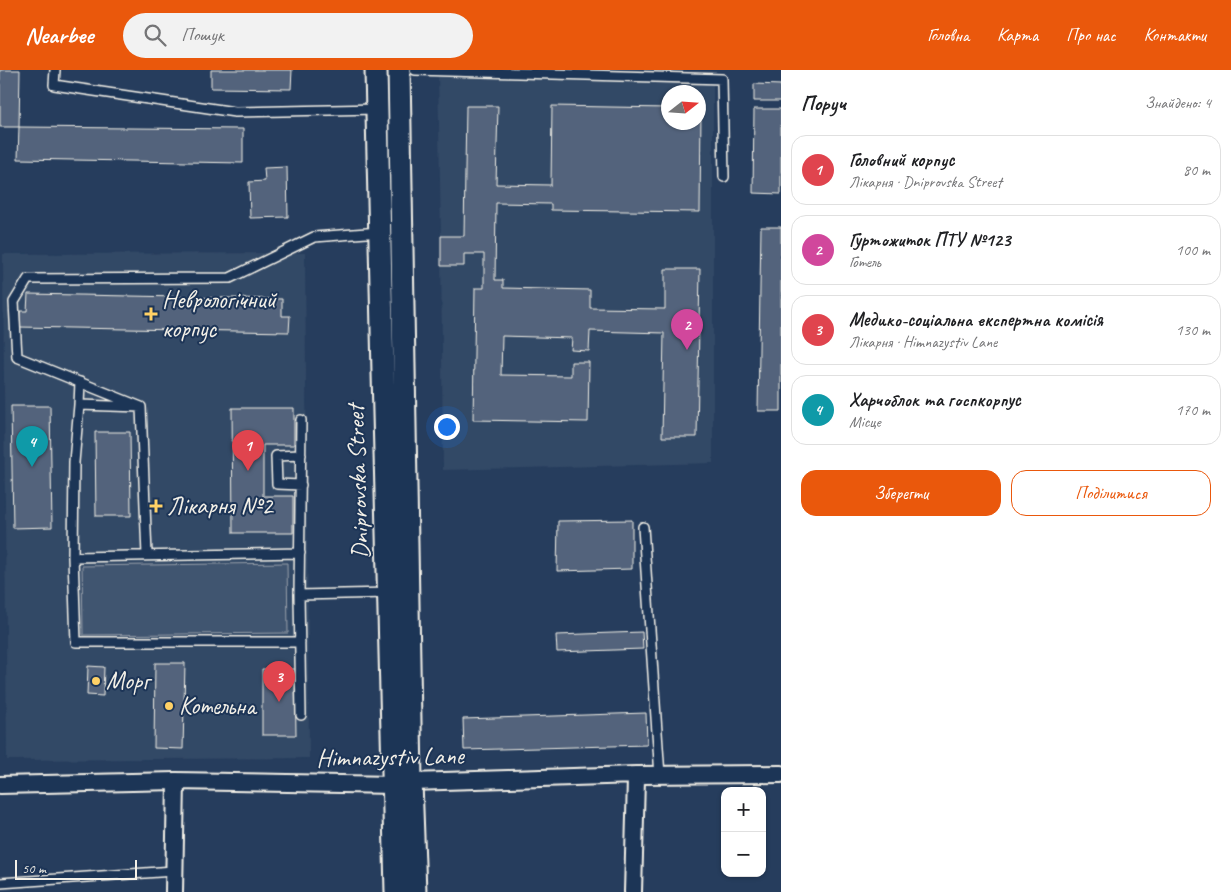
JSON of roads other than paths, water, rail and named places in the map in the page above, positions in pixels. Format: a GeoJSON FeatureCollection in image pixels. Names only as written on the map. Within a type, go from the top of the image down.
{"type":"FeatureCollection","features":[{"type":"Feature","properties":{"kind":"street","name":"Dniprovska Street"},"geometry":{"type":"LineString","coordinates":[[376,70],[388,109],[391,232],[403,783],[396,892]]}},
{"type":"Feature","properties":{"kind":"street","name":"Dniprovska Street"},"geometry":{"type":"LineString","coordinates":[[388,109],[399,70]]}},
{"type":"Feature","properties":{"kind":"street","name":"Himnazystiv Lane"},"geometry":{"type":"LineString","coordinates":[[0,785],[176,781],[403,783],[781,774]]}},
{"type":"Feature","properties":{"kind":"street"},"geometry":{"type":"LineString","coordinates":[[633,892],[636,779]]}},
{"type":"Feature","properties":{"kind":"street"},"geometry":{"type":"LineString","coordinates":[[174,892],[176,781]]}},
{"type":"Feature","properties":{"kind":"street","name":"Dniprovska Street"},"geometry":{"type":"LineString","coordinates":[[403,783],[415,892]]}},
{"type":"Feature","properties":{"kind":"lane"},"geometry":{"type":"LineString","coordinates":[[55,70],[54,85],[235,112],[388,109]]}},
{"type":"Feature","properties":{"kind":"lane"},"geometry":{"type":"LineString","coordinates":[[415,70],[722,79],[724,177]]}},
{"type":"Feature","properties":{"kind":"lane"},"geometry":{"type":"LineString","coordinates":[[142,407],[17,357],[14,302],[28,280],[230,278],[314,237],[391,232]]}},
{"type":"Feature","properties":{"kind":"lane"},"geometry":{"type":"LineString","coordinates":[[80,382],[74,462],[73,557],[76,642],[300,642]]}},
{"type":"Feature","properties":{"kind":"lane"},"geometry":{"type":"LineString","coordinates":[[79,406],[142,407]]}},
{"type":"Feature","properties":{"kind":"lane"},"geometry":{"type":"LineString","coordinates":[[142,407],[147,555]]}},
{"type":"Feature","properties":{"kind":"lane"},"geometry":{"type":"LineString","coordinates":[[301,420],[301,715]]}},
{"type":"Feature","properties":{"kind":"lane"},"geometry":{"type":"LineString","coordinates":[[301,455],[276,456],[277,484],[301,484]]}},
{"type":"Feature","properties":{"kind":"lane"},"geometry":{"type":"LineString","coordinates":[[643,527],[660,776]]}},
{"type":"Feature","properties":{"kind":"lane"},"geometry":{"type":"LineString","coordinates":[[73,557],[300,552]]}},
{"type":"Feature","properties":{"kind":"lane"},"geometry":{"type":"LineString","coordinates":[[300,595],[399,593]]}},
{"type":"Feature","properties":{"kind":"lane"},"geometry":{"type":"LineString","coordinates":[[0,883],[174,871]]}},
{"type":"Feature","properties":{"kind":"place","name":"Неврологічний корпус"},"geometry":{"type":"Point","coordinates":[151,314]}},
{"type":"Feature","properties":{"kind":"place","name":"Гуртожиток ПТУ №123"},"geometry":{"type":"Point","coordinates":[687,350]}},
{"type":"Feature","properties":{"kind":"place","name":"Харчоблок та госпкорпус"},"geometry":{"type":"Point","coordinates":[32,467]}},
{"type":"Feature","properties":{"kind":"place","name":"Головний корпус"},"geometry":{"type":"Point","coordinates":[248,471]}},
{"type":"Feature","properties":{"kind":"place","name":"Лікарня №2"},"geometry":{"type":"Point","coordinates":[156,506]}},
{"type":"Feature","properties":{"kind":"place","name":"Морг"},"geometry":{"type":"Point","coordinates":[96,681]}},
{"type":"Feature","properties":{"kind":"place","name":"Медико-соціальна експертна комісія"},"geometry":{"type":"Point","coordinates":[279,702]}},
{"type":"Feature","properties":{"kind":"place","name":"Котельна"},"geometry":{"type":"Point","coordinates":[169,706]}}]}
